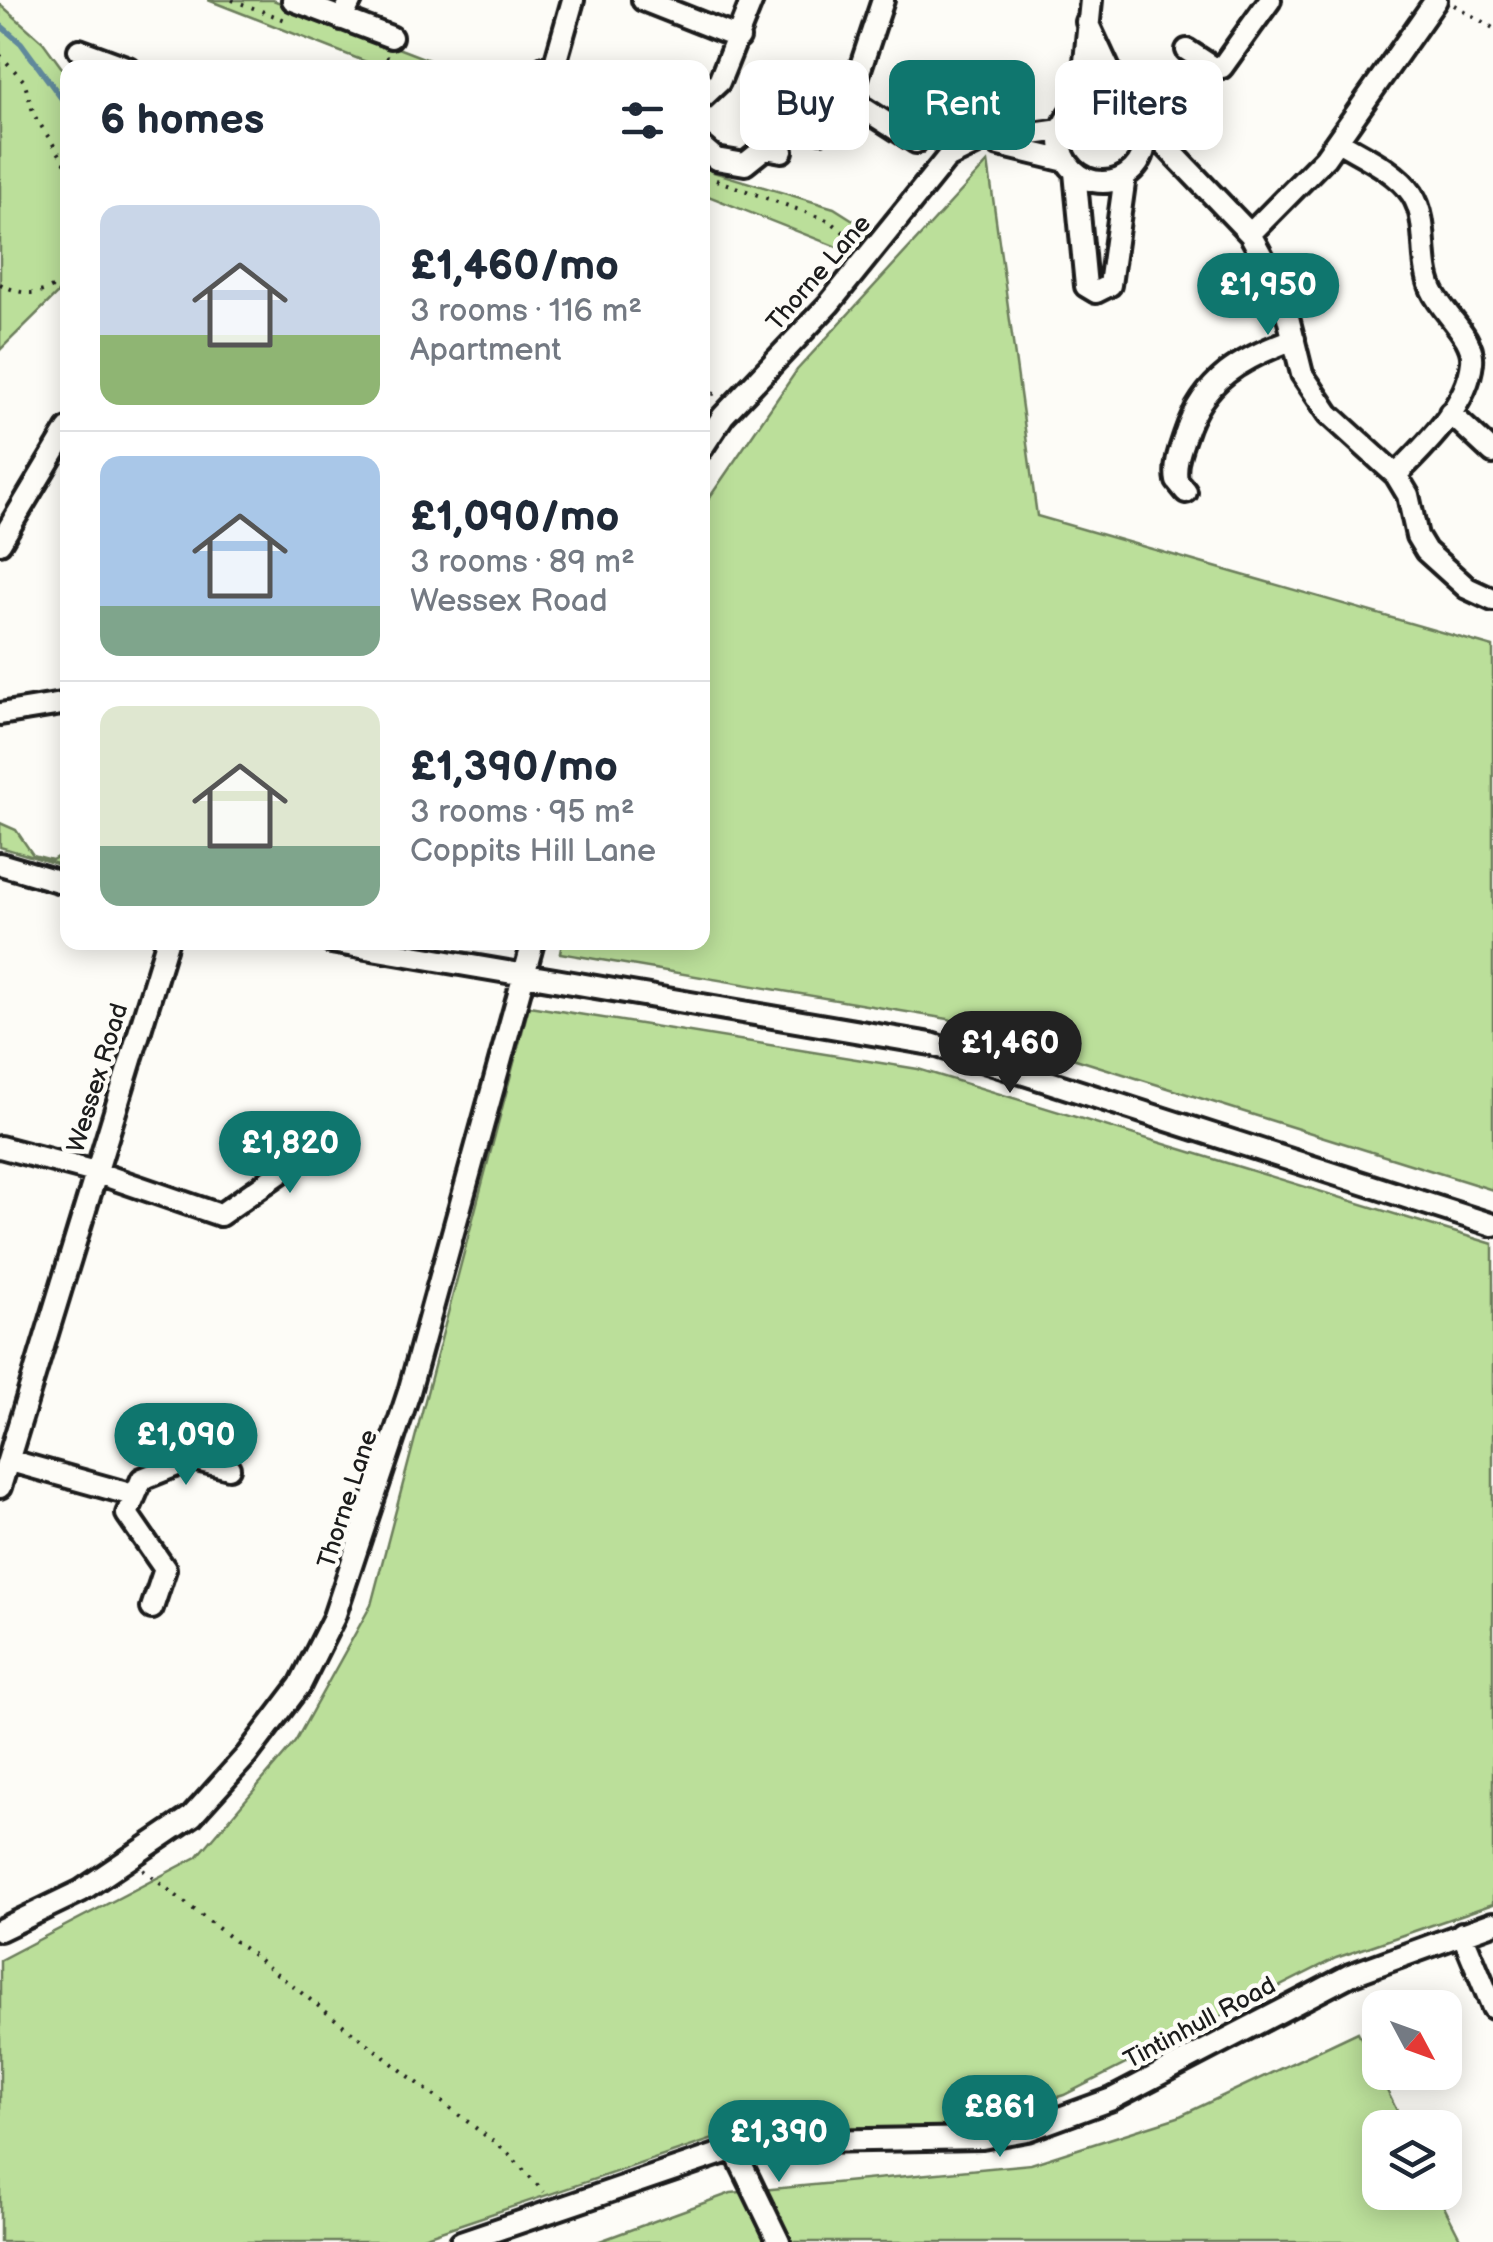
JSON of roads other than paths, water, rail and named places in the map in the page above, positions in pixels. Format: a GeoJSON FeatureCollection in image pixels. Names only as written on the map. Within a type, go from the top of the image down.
{"type":"FeatureCollection","features":[{"type":"Feature","properties":{"kind":"street"},"geometry":{"type":"LineString","coordinates":[[294,0],[347,9],[391,38]]}},
{"type":"Feature","properties":{"kind":"street"},"geometry":{"type":"LineString","coordinates":[[556,60],[574,0]]}},
{"type":"Feature","properties":{"kind":"street"},"geometry":{"type":"LineString","coordinates":[[643,0],[739,38]]}},
{"type":"Feature","properties":{"kind":"street"},"geometry":{"type":"LineString","coordinates":[[710,90],[719,82],[752,0]]}},
{"type":"Feature","properties":{"kind":"street"},"geometry":{"type":"LineString","coordinates":[[865,60],[883,0]]}},
{"type":"Feature","properties":{"kind":"street"},"geometry":{"type":"LineString","coordinates":[[1187,50],[1213,68],[1222,68],[1270,0]]}},
{"type":"Feature","properties":{"kind":"street"},"geometry":{"type":"LineString","coordinates":[[1250,234],[1302,184],[1338,140],[1436,0]]}},
{"type":"Feature","properties":{"kind":"street"},"geometry":{"type":"LineString","coordinates":[[1088,10],[1108,60]]}},
{"type":"Feature","properties":{"kind":"street"},"geometry":{"type":"LineString","coordinates":[[1085,60],[1088,10]]}},
{"type":"Feature","properties":{"kind":"street"},"geometry":{"type":"LineString","coordinates":[[79,50],[106,60]]}},
{"type":"Feature","properties":{"kind":"street"},"geometry":{"type":"LineString","coordinates":[[1338,140],[1396,179],[1412,195],[1420,212],[1427,275],[1439,304],[1467,341],[1473,360]]}},
{"type":"Feature","properties":{"kind":"street"},"geometry":{"type":"LineString","coordinates":[[710,154],[716,160],[745,164],[764,148],[782,152]]}},
{"type":"Feature","properties":{"kind":"street","name":"Thorne Lane"},"geometry":{"type":"LineString","coordinates":[[710,436],[723,416],[870,253],[947,158],[964,150]]}},
{"type":"Feature","properties":{"kind":"street"},"geometry":{"type":"LineString","coordinates":[[1010,150],[1070,167],[1102,182],[1125,176],[1141,159],[1144,150]]}},
{"type":"Feature","properties":{"kind":"street"},"geometry":{"type":"LineString","coordinates":[[1066,150],[1086,286],[1096,292],[1110,286],[1125,176]]}},
{"type":"Feature","properties":{"kind":"street"},"geometry":{"type":"LineString","coordinates":[[1169,150],[1250,234],[1282,293],[1302,374],[1329,414],[1396,475],[1408,495],[1417,536],[1426,551],[1467,588],[1493,600]]}},
{"type":"Feature","properties":{"kind":"street"},"geometry":{"type":"LineString","coordinates":[[1141,159],[1190,173]]}},
{"type":"Feature","properties":{"kind":"street"},"geometry":{"type":"LineString","coordinates":[[1186,492],[1177,481],[1177,458],[1186,429],[1211,385],[1250,355],[1294,339]]}},
{"type":"Feature","properties":{"kind":"street"},"geometry":{"type":"LineString","coordinates":[[1396,475],[1450,414],[1473,360],[1493,347]]}},
{"type":"Feature","properties":{"kind":"street"},"geometry":{"type":"LineString","coordinates":[[1450,414],[1493,453]]}},
{"type":"Feature","properties":{"kind":"street"},"geometry":{"type":"LineString","coordinates":[[0,543],[60,442]]}},
{"type":"Feature","properties":{"kind":"street"},"geometry":{"type":"LineString","coordinates":[[0,714],[60,705]]}},
{"type":"Feature","properties":{"kind":"street"},"geometry":{"type":"LineString","coordinates":[[0,864],[60,882]]}},
{"type":"Feature","properties":{"kind":"street","name":"Wessex Road"},"geometry":{"type":"LineString","coordinates":[[0,1488],[164,950]]}},
{"type":"Feature","properties":{"kind":"street"},"geometry":{"type":"LineString","coordinates":[[373,950],[931,1044],[1493,1225]]}},
{"type":"Feature","properties":{"kind":"street","name":"Thorne Lane"},"geometry":{"type":"LineString","coordinates":[[0,1930],[132,1860],[192,1816],[247,1756],[300,1685],[334,1617],[409,1392],[531,950]]}},
{"type":"Feature","properties":{"kind":"street","name":"Wessex Road"},"geometry":{"type":"LineString","coordinates":[[95,1172],[220,1215],[290,1166],[300,1133]]}},
{"type":"Feature","properties":{"kind":"street"},"geometry":{"type":"LineString","coordinates":[[0,1147],[95,1172]]}},
{"type":"Feature","properties":{"kind":"street"},"geometry":{"type":"LineString","coordinates":[[152,1608],[166,1569],[127,1514],[142,1479],[192,1459],[228,1468]]}},
{"type":"Feature","properties":{"kind":"street"},"geometry":{"type":"LineString","coordinates":[[11,1461],[134,1495]]}},
{"type":"Feature","properties":{"kind":"street","name":"Tintinhull Road"},"geometry":{"type":"LineString","coordinates":[[461,2242],[554,2207],[734,2150],[814,2141],[982,2138],[1027,2130],[1112,2099],[1350,1975],[1493,1923]]}},
{"type":"Feature","properties":{"kind":"street"},"geometry":{"type":"LineString","coordinates":[[1462,1933],[1493,2008]]}},
{"type":"Feature","properties":{"kind":"street"},"geometry":{"type":"LineString","coordinates":[[734,2150],[778,2242]]}},
{"type":"Feature","properties":{"kind":"waterway"},"geometry":{"type":"LineString","coordinates":[[0,25],[21,43],[60,96]]}}]}
